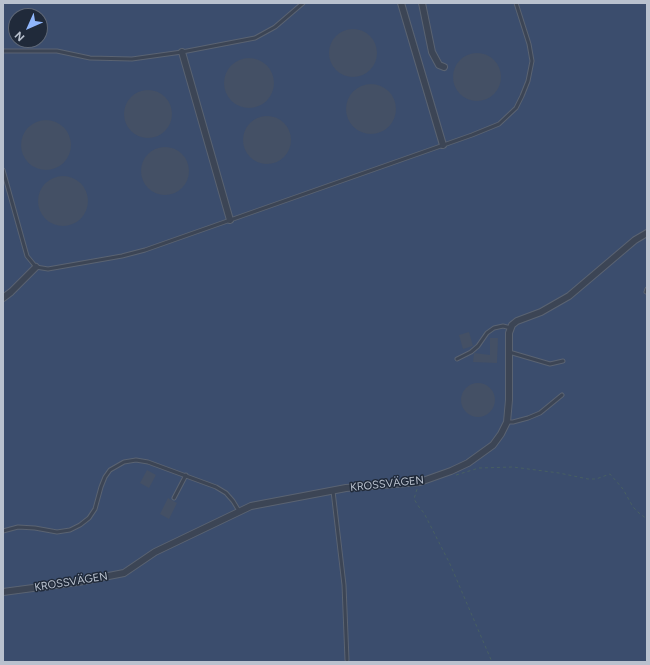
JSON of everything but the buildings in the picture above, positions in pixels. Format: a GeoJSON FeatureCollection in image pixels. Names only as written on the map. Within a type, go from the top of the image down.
{"type":"FeatureCollection","features":[{"type":"Feature","properties":{"kind":"street"},"geometry":{"type":"LineString","coordinates":[[401,3],[443,145]]}},
{"type":"Feature","properties":{"kind":"street"},"geometry":{"type":"LineString","coordinates":[[422,3],[432,52],[439,65],[444,67]]}},
{"type":"Feature","properties":{"kind":"street"},"geometry":{"type":"LineString","coordinates":[[182,52],[230,220]]}},
{"type":"Feature","properties":{"kind":"street"},"geometry":{"type":"LineString","coordinates":[[511,328],[517,321],[540,312],[569,296],[635,240],[647,233]]}},
{"type":"Feature","properties":{"kind":"street"},"geometry":{"type":"LineString","coordinates":[[3,298],[12,292],[36,267]]}},
{"type":"Feature","properties":{"kind":"street","name":"KROSSVÄGEN"},"geometry":{"type":"LineString","coordinates":[[3,592],[78,582],[124,573],[155,552],[251,506],[346,488],[420,482],[468,463],[493,445],[507,422],[509,400],[509,332],[511,328]]}},
{"type":"Feature","properties":{"kind":"lane"},"geometry":{"type":"LineString","coordinates":[[3,51],[57,51],[90,58],[132,59],[182,52],[254,38],[275,27],[303,3]]}},
{"type":"Feature","properties":{"kind":"lane"},"geometry":{"type":"LineString","coordinates":[[3,170],[27,256],[36,267],[48,269],[130,254],[163,244],[499,124],[516,108],[528,81],[532,61],[529,44],[516,3]]}},
{"type":"Feature","properties":{"kind":"lane"},"geometry":{"type":"LineString","coordinates":[[457,359],[471,352],[478,346],[487,333],[494,328],[503,326],[511,328]]}},
{"type":"Feature","properties":{"kind":"lane"},"geometry":{"type":"LineString","coordinates":[[509,352],[550,364],[563,361]]}},
{"type":"Feature","properties":{"kind":"lane"},"geometry":{"type":"LineString","coordinates":[[507,422],[528,418],[540,413],[562,395]]}},
{"type":"Feature","properties":{"kind":"lane"},"geometry":{"type":"LineString","coordinates":[[3,531],[18,527],[57,532],[70,530],[80,525],[89,518],[95,509],[105,476],[110,470],[124,462],[136,460],[148,462],[216,487],[226,493],[234,501],[239,511]]}},
{"type":"Feature","properties":{"kind":"lane"},"geometry":{"type":"LineString","coordinates":[[174,498],[186,475]]}},
{"type":"Feature","properties":{"kind":"lane"},"geometry":{"type":"LineString","coordinates":[[333,491],[344,585],[347,660]]}},
{"type":"Feature","properties":{"kind":"path"},"geometry":{"type":"LineString","coordinates":[[451,471],[457,476],[479,468],[514,467],[559,473],[588,479],[610,474],[623,489],[633,507],[647,519]]}},
{"type":"Feature","properties":{"kind":"path"},"geometry":{"type":"LineString","coordinates":[[420,482],[414,499],[424,513],[450,564],[492,662]]}},
{"type":"Feature","properties":{"kind":"water"},"geometry":{"type":"Polygon","coordinates":[[[3,3],[647,3],[647,662],[3,662],[3,3]]]}}]}
